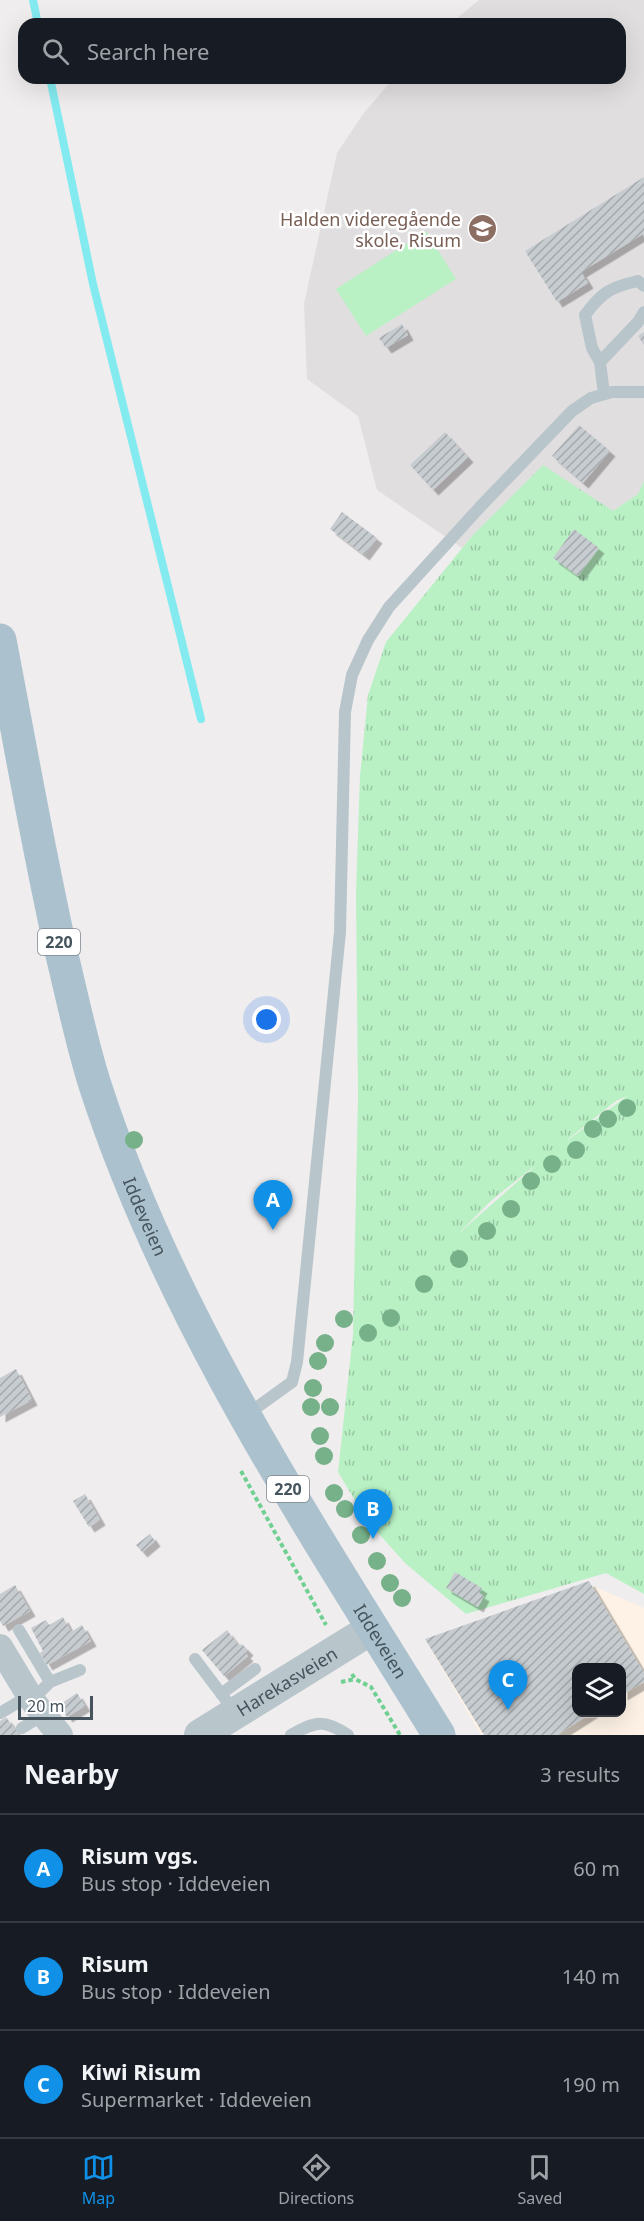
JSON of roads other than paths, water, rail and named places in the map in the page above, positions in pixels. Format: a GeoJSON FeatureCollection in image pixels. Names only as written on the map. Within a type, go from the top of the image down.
{"type":"FeatureCollection","features":[{"type":"Feature","properties":{"kind":"main road","name":"Iddeveien"},"geometry":{"type":"LineString","coordinates":[[0,640],[50,902],[78,1022],[96,1086],[156,1245],[246,1415],[319,1544],[438,1735]]}},
{"type":"Feature","properties":{"kind":"street","name":"Harekasveien"},"geometry":{"type":"LineString","coordinates":[[200,1735],[228,1703],[373,1628]]}},
{"type":"Feature","properties":{"kind":"street"},"geometry":{"type":"LineString","coordinates":[[0,1647],[35,1704],[60,1735]]}},
{"type":"Feature","properties":{"kind":"lane"},"geometry":{"type":"LineString","coordinates":[[604,394],[600,362],[592,348],[585,315],[598,297],[615,286],[639,281],[644,286]]}},
{"type":"Feature","properties":{"kind":"lane"},"geometry":{"type":"LineString","coordinates":[[600,362],[638,322],[644,312]]}},
{"type":"Feature","properties":{"kind":"lane"},"geometry":{"type":"LineString","coordinates":[[246,1415],[292,1382],[297,1362],[340,932],[345,712],[352,675],[368,640],[389,608],[480,507],[572,411],[591,398],[604,394],[631,390],[644,392]]}},
{"type":"Feature","properties":{"kind":"lane"},"geometry":{"type":"LineString","coordinates":[[20,1630],[35,1704]]}},
{"type":"Feature","properties":{"kind":"lane"},"geometry":{"type":"LineString","coordinates":[[195,1659],[228,1703],[255,1669]]}},
{"type":"Feature","properties":{"kind":"lane"},"geometry":{"type":"LineString","coordinates":[[0,1713],[35,1704],[80,1671]]}},
{"type":"Feature","properties":{"kind":"lane"},"geometry":{"type":"LineString","coordinates":[[0,1706],[35,1704]]}},
{"type":"Feature","properties":{"kind":"lane"},"geometry":{"type":"LineString","coordinates":[[291,1735],[318,1722],[333,1725],[348,1735]]}},
{"type":"Feature","properties":{"kind":"waterway"},"geometry":{"type":"LineString","coordinates":[[33,0],[37,18]]}},
{"type":"Feature","properties":{"kind":"waterway"},"geometry":{"type":"LineString","coordinates":[[51,84],[93,284],[201,719]]}},
{"type":"Feature","properties":{"kind":"place","name":"Halden videregående skole, Risum"},"geometry":{"type":"Point","coordinates":[482,229]}},
{"type":"Feature","properties":{"kind":"place","name":"Risum vgs."},"geometry":{"type":"Point","coordinates":[273,1230]}},
{"type":"Feature","properties":{"kind":"place","name":"Risum"},"geometry":{"type":"Point","coordinates":[373,1539]}},
{"type":"Feature","properties":{"kind":"place","name":"Kiwi Risum"},"geometry":{"type":"Point","coordinates":[508,1710]}}]}
